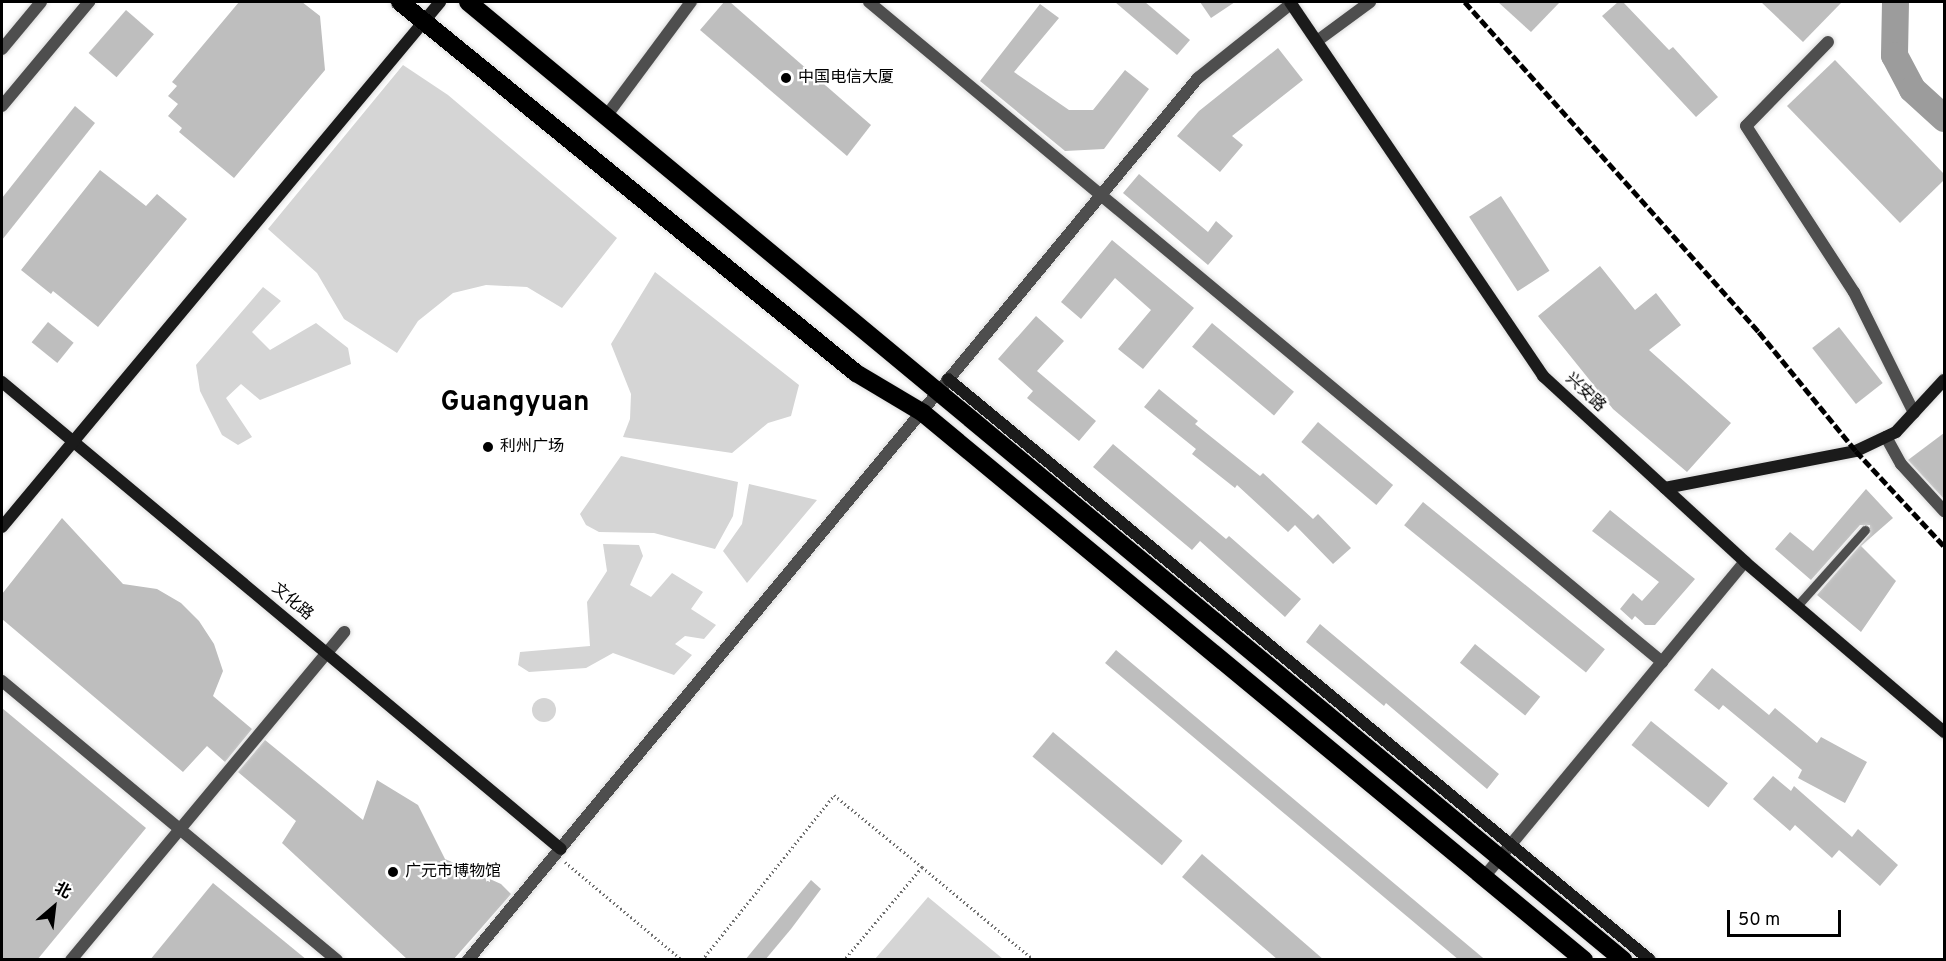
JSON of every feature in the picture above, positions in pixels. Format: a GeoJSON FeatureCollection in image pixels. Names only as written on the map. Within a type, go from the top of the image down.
{"type":"FeatureCollection","features":[{"type":"Feature","properties":{"kind":"highway"},"geometry":{"type":"LineString","coordinates":[[400,2],[856,374],[923,413],[1584,960]]}},
{"type":"Feature","properties":{"kind":"highway"},"geometry":{"type":"LineString","coordinates":[[468,2],[884,343],[943,385],[1506,851],[1623,960]]}},
{"type":"Feature","properties":{"kind":"street"},"geometry":{"type":"LineString","coordinates":[[2,49],[41,2]]}},
{"type":"Feature","properties":{"kind":"street"},"geometry":{"type":"LineString","coordinates":[[2,106],[89,2]]}},
{"type":"Feature","properties":{"kind":"street"},"geometry":{"type":"LineString","coordinates":[[2,527],[426,23],[440,2]]}},
{"type":"Feature","properties":{"kind":"street"},"geometry":{"type":"LineString","coordinates":[[607,115],[691,2]]}},
{"type":"Feature","properties":{"kind":"street"},"geometry":{"type":"LineString","coordinates":[[869,2],[1662,662]]}},
{"type":"Feature","properties":{"kind":"street"},"geometry":{"type":"LineString","coordinates":[[468,960],[1198,78],[1291,2]]}},
{"type":"Feature","properties":{"kind":"street","name":"兴安路"},"geometry":{"type":"LineString","coordinates":[[1291,2],[1543,376],[1746,562],[1944,732]]}},
{"type":"Feature","properties":{"kind":"street"},"geometry":{"type":"LineString","coordinates":[[1317,41],[1370,2]]}},
{"type":"Feature","properties":{"kind":"street"},"geometry":{"type":"LineString","coordinates":[[1828,42],[1746,126],[1854,292],[1914,413]]}},
{"type":"Feature","properties":{"kind":"street"},"geometry":{"type":"LineString","coordinates":[[1665,488],[1856,451],[1896,432],[1944,380]]}},
{"type":"Feature","properties":{"kind":"street","name":"文化路"},"geometry":{"type":"LineString","coordinates":[[2,381],[327,653],[559,852]]}},
{"type":"Feature","properties":{"kind":"street"},"geometry":{"type":"LineString","coordinates":[[1886,437],[1901,465],[1944,511]]}},
{"type":"Feature","properties":{"kind":"street"},"geometry":{"type":"LineString","coordinates":[[1484,877],[1746,562]]}},
{"type":"Feature","properties":{"kind":"street"},"geometry":{"type":"LineString","coordinates":[[71,960],[345,632]]}},
{"type":"Feature","properties":{"kind":"street"},"geometry":{"type":"LineString","coordinates":[[2,681],[338,960]]}},
{"type":"Feature","properties":{"kind":"street"},"geometry":{"type":"LineString","coordinates":[[1506,851],[1650,960]]}},
{"type":"Feature","properties":{"kind":"lane"},"geometry":{"type":"LineString","coordinates":[[1797,606],[1865,530]]}},
{"type":"Feature","properties":{"kind":"path"},"geometry":{"type":"LineString","coordinates":[[702,960],[834,795],[1034,960]]}},
{"type":"Feature","properties":{"kind":"path"},"geometry":{"type":"LineString","coordinates":[[559,852],[682,960]]}},
{"type":"Feature","properties":{"kind":"path"},"geometry":{"type":"LineString","coordinates":[[844,960],[922,867]]}},
{"type":"Feature","properties":{"kind":"shaded area"},"geometry":{"type":"Polygon","coordinates":[[[403,65],[448,95],[617,238],[562,308],[527,287],[486,285],[453,293],[418,321],[397,353],[344,319],[317,273],[268,229],[403,65]]]}},
{"type":"Feature","properties":{"kind":"shaded area"},"geometry":{"type":"Polygon","coordinates":[[[655,272],[799,385],[791,416],[768,423],[732,453],[623,437],[630,419],[631,394],[611,344],[655,272]]]}},
{"type":"Feature","properties":{"kind":"shaded area"},"geometry":{"type":"Polygon","coordinates":[[[263,287],[281,301],[252,332],[270,350],[316,323],[348,348],[351,364],[260,400],[241,384],[226,398],[252,437],[238,445],[222,435],[200,391],[196,365],[263,287]]]}},
{"type":"Feature","properties":{"kind":"shaded area"},"geometry":{"type":"Polygon","coordinates":[[[621,456],[738,482],[733,516],[715,549],[654,533],[599,532],[586,525],[580,514],[621,456]]]}},
{"type":"Feature","properties":{"kind":"shaded area"},"geometry":{"type":"Polygon","coordinates":[[[749,484],[817,500],[747,583],[723,551],[742,524],[749,484]]]}},
{"type":"Feature","properties":{"kind":"shaded area"},"geometry":{"type":"Polygon","coordinates":[[[603,544],[639,545],[643,556],[630,585],[651,597],[672,573],[703,592],[691,609],[716,625],[704,639],[685,636],[675,644],[692,655],[674,675],[613,653],[586,668],[529,672],[518,665],[520,652],[590,646],[587,602],[607,571],[603,544]]]}},
{"type":"Feature","properties":{"kind":"shaded area"},"geometry":{"type":"Polygon","coordinates":[[[544,698],[549,699],[555,705],[555,715],[549,721],[544,722],[539,721],[533,715],[532,710],[533,705],[539,699],[544,698]]]}},
{"type":"Feature","properties":{"kind":"shaded area"},"geometry":{"type":"Polygon","coordinates":[[[928,897],[1003,959],[875,959],[928,897]]]}},
{"type":"Feature","properties":{"kind":"building"},"geometry":{"type":"Polygon","coordinates":[[[239,2],[302,2],[320,16],[325,70],[234,178],[179,132],[182,128],[168,116],[178,104],[168,96],[177,86],[172,82],[239,2]]]}},
{"type":"Feature","properties":{"kind":"building","name":"中国电信大厦"},"geometry":{"type":"Polygon","coordinates":[[[724,2],[730,2],[871,125],[847,156],[700,30],[724,2]]]}},
{"type":"Feature","properties":{"kind":"building"},"geometry":{"type":"Polygon","coordinates":[[[1115,2],[1145,2],[1190,40],[1177,55],[1115,2]]]}},
{"type":"Feature","properties":{"kind":"building"},"geometry":{"type":"Polygon","coordinates":[[[1200,2],[1235,2],[1211,18],[1200,2]]]}},
{"type":"Feature","properties":{"kind":"building"},"geometry":{"type":"Polygon","coordinates":[[[1498,2],[1560,2],[1531,32],[1498,2]]]}},
{"type":"Feature","properties":{"kind":"building"},"geometry":{"type":"Polygon","coordinates":[[[1618,2],[1623,2],[1669,50],[1673,47],[1718,97],[1696,117],[1602,16],[1618,2]]]}},
{"type":"Feature","properties":{"kind":"building"},"geometry":{"type":"Polygon","coordinates":[[[1761,2],[1842,2],[1803,42],[1761,2]]]}},
{"type":"Feature","properties":{"kind":"building"},"geometry":{"type":"Polygon","coordinates":[[[1040,4],[1059,18],[1014,72],[1069,110],[1093,110],[1125,70],[1149,89],[1104,149],[1065,151],[980,81],[1040,4]]]}},
{"type":"Feature","properties":{"kind":"building"},"geometry":{"type":"Polygon","coordinates":[[[126,10],[154,34],[117,77],[89,53],[126,10]]]}},
{"type":"Feature","properties":{"kind":"building"},"geometry":{"type":"Polygon","coordinates":[[[1278,48],[1303,80],[1232,136],[1243,145],[1220,172],[1177,136],[1199,111],[1278,48]]]}},
{"type":"Feature","properties":{"kind":"building"},"geometry":{"type":"Polygon","coordinates":[[[1835,60],[1944,174],[1944,180],[1900,223],[1787,106],[1835,60]]]}},
{"type":"Feature","properties":{"kind":"building"},"geometry":{"type":"Polygon","coordinates":[[[75,106],[95,123],[2,240],[2,198],[75,106]]]}},
{"type":"Feature","properties":{"kind":"building"},"geometry":{"type":"Polygon","coordinates":[[[100,170],[146,206],[157,194],[187,219],[98,327],[53,291],[51,294],[21,270],[100,170]]]}},
{"type":"Feature","properties":{"kind":"building"},"geometry":{"type":"Polygon","coordinates":[[[1139,174],[1208,232],[1216,221],[1233,236],[1208,265],[1123,193],[1139,174]]]}},
{"type":"Feature","properties":{"kind":"building"},"geometry":{"type":"Polygon","coordinates":[[[1501,196],[1549,271],[1518,291],[1469,217],[1501,196]]]}},
{"type":"Feature","properties":{"kind":"building"},"geometry":{"type":"Polygon","coordinates":[[[1112,240],[1194,308],[1143,369],[1118,349],[1151,310],[1115,278],[1081,319],[1061,302],[1112,240]]]}},
{"type":"Feature","properties":{"kind":"building"},"geometry":{"type":"Polygon","coordinates":[[[1600,266],[1635,310],[1656,293],[1681,325],[1649,350],[1731,423],[1687,472],[1613,409],[1538,316],[1600,266]]]}},
{"type":"Feature","properties":{"kind":"building"},"geometry":{"type":"Polygon","coordinates":[[[1036,316],[1064,341],[1037,371],[1096,421],[1079,441],[1027,398],[1033,391],[998,359],[1036,316]]]}},
{"type":"Feature","properties":{"kind":"building"},"geometry":{"type":"Polygon","coordinates":[[[48,322],[74,343],[57,363],[32,342],[48,322]]]}},
{"type":"Feature","properties":{"kind":"building"},"geometry":{"type":"Polygon","coordinates":[[[1212,323],[1294,392],[1274,416],[1192,347],[1212,323]]]}},
{"type":"Feature","properties":{"kind":"building"},"geometry":{"type":"Polygon","coordinates":[[[1839,327],[1883,383],[1856,404],[1812,348],[1839,327]]]}},
{"type":"Feature","properties":{"kind":"building"},"geometry":{"type":"Polygon","coordinates":[[[1159,389],[1198,421],[1195,424],[1260,476],[1263,473],[1313,519],[1318,514],[1351,548],[1333,564],[1295,525],[1288,532],[1237,485],[1235,488],[1192,454],[1196,449],[1144,407],[1159,389]]]}},
{"type":"Feature","properties":{"kind":"building"},"geometry":{"type":"Polygon","coordinates":[[[1318,422],[1393,485],[1376,505],[1301,442],[1318,422]]]}},
{"type":"Feature","properties":{"kind":"building"},"geometry":{"type":"Polygon","coordinates":[[[1944,433],[1944,499],[1908,460],[1944,433]]]}},
{"type":"Feature","properties":{"kind":"building"},"geometry":{"type":"Polygon","coordinates":[[[1113,444],[1226,539],[1229,536],[1301,599],[1285,617],[1200,541],[1192,550],[1093,467],[1113,444]]]}},
{"type":"Feature","properties":{"kind":"building"},"geometry":{"type":"Polygon","coordinates":[[[1866,489],[1893,518],[1861,546],[1896,581],[1861,632],[1817,595],[1870,534],[1870,525],[1860,525],[1811,580],[1775,549],[1790,532],[1813,551],[1866,489]]]}},
{"type":"Feature","properties":{"kind":"building"},"geometry":{"type":"Polygon","coordinates":[[[1423,502],[1605,649],[1586,673],[1404,525],[1423,502]]]}},
{"type":"Feature","properties":{"kind":"building"},"geometry":{"type":"Polygon","coordinates":[[[1610,510],[1695,579],[1655,625],[1645,625],[1635,616],[1632,620],[1620,609],[1633,593],[1642,601],[1659,582],[1592,531],[1610,510]]]}},
{"type":"Feature","properties":{"kind":"building"},"geometry":{"type":"Polygon","coordinates":[[[62,518],[123,584],[157,589],[181,603],[199,621],[214,644],[223,671],[213,696],[252,729],[225,762],[207,746],[183,772],[2,619],[2,594],[62,518]]]}},
{"type":"Feature","properties":{"kind":"building"},"geometry":{"type":"Polygon","coordinates":[[[1320,624],[1499,774],[1487,789],[1386,703],[1384,706],[1306,642],[1320,624]]]}},
{"type":"Feature","properties":{"kind":"building"},"geometry":{"type":"Polygon","coordinates":[[[1475,644],[1540,697],[1525,716],[1460,663],[1475,644]]]}},
{"type":"Feature","properties":{"kind":"building"},"geometry":{"type":"Polygon","coordinates":[[[1116,650],[1485,960],[1459,960],[1105,663],[1116,650]]]}},
{"type":"Feature","properties":{"kind":"building"},"geometry":{"type":"Polygon","coordinates":[[[1712,668],[1769,715],[1775,708],[1817,743],[1821,737],[1867,762],[1845,803],[1798,778],[1802,770],[1723,705],[1719,710],[1694,690],[1712,668]]]}},
{"type":"Feature","properties":{"kind":"building"},"geometry":{"type":"Polygon","coordinates":[[[2,708],[146,828],[37,960],[2,960],[2,708]]]}},
{"type":"Feature","properties":{"kind":"building"},"geometry":{"type":"Polygon","coordinates":[[[1651,721],[1728,783],[1708,807],[1631,745],[1651,721]]]}},
{"type":"Feature","properties":{"kind":"building"},"geometry":{"type":"Polygon","coordinates":[[[1053,732],[1182,841],[1162,865],[1032,757],[1053,732]]]}},
{"type":"Feature","properties":{"kind":"building","name":"广元市博物馆"},"geometry":{"type":"Polygon","coordinates":[[[265,740],[363,820],[377,780],[418,805],[445,859],[501,884],[511,894],[453,960],[408,960],[282,843],[296,821],[238,772],[265,740]]]}},
{"type":"Feature","properties":{"kind":"building"},"geometry":{"type":"Polygon","coordinates":[[[1773,776],[1791,791],[1794,786],[1852,837],[1858,829],[1898,865],[1880,886],[1839,850],[1832,858],[1795,825],[1790,831],[1753,799],[1773,776]]]}},
{"type":"Feature","properties":{"kind":"building"},"geometry":{"type":"Polygon","coordinates":[[[1202,854],[1324,960],[1278,960],[1182,877],[1202,854]]]}},
{"type":"Feature","properties":{"kind":"building"},"geometry":{"type":"Polygon","coordinates":[[[811,880],[821,889],[791,929],[765,960],[745,960],[811,880]]]}},
{"type":"Feature","properties":{"kind":"building"},"geometry":{"type":"Polygon","coordinates":[[[213,883],[307,960],[150,960],[213,883]]]}},
{"type":"Feature","properties":{"kind":"waterway"},"geometry":{"type":"LineString","coordinates":[[1895,2],[1894,55],[1912,89],[1944,118]]}},
{"type":"Feature","properties":{"kind":"railway"},"geometry":{"type":"LineString","coordinates":[[1465,2],[1759,332],[1856,451],[1944,546]]}},
{"type":"Feature","properties":{"kind":"place","name":"中国电信大厦"},"geometry":{"type":"Point","coordinates":[786,78]}},
{"type":"Feature","properties":{"kind":"place","name":"利州广场"},"geometry":{"type":"Point","coordinates":[488,447]}},
{"type":"Feature","properties":{"kind":"place","name":"广元市博物馆"},"geometry":{"type":"Point","coordinates":[393,872]}},
{"type":"Feature","properties":{"kind":"district","name":"Guangyuan"},"geometry":{"type":"Point","coordinates":[515,403]}}]}
